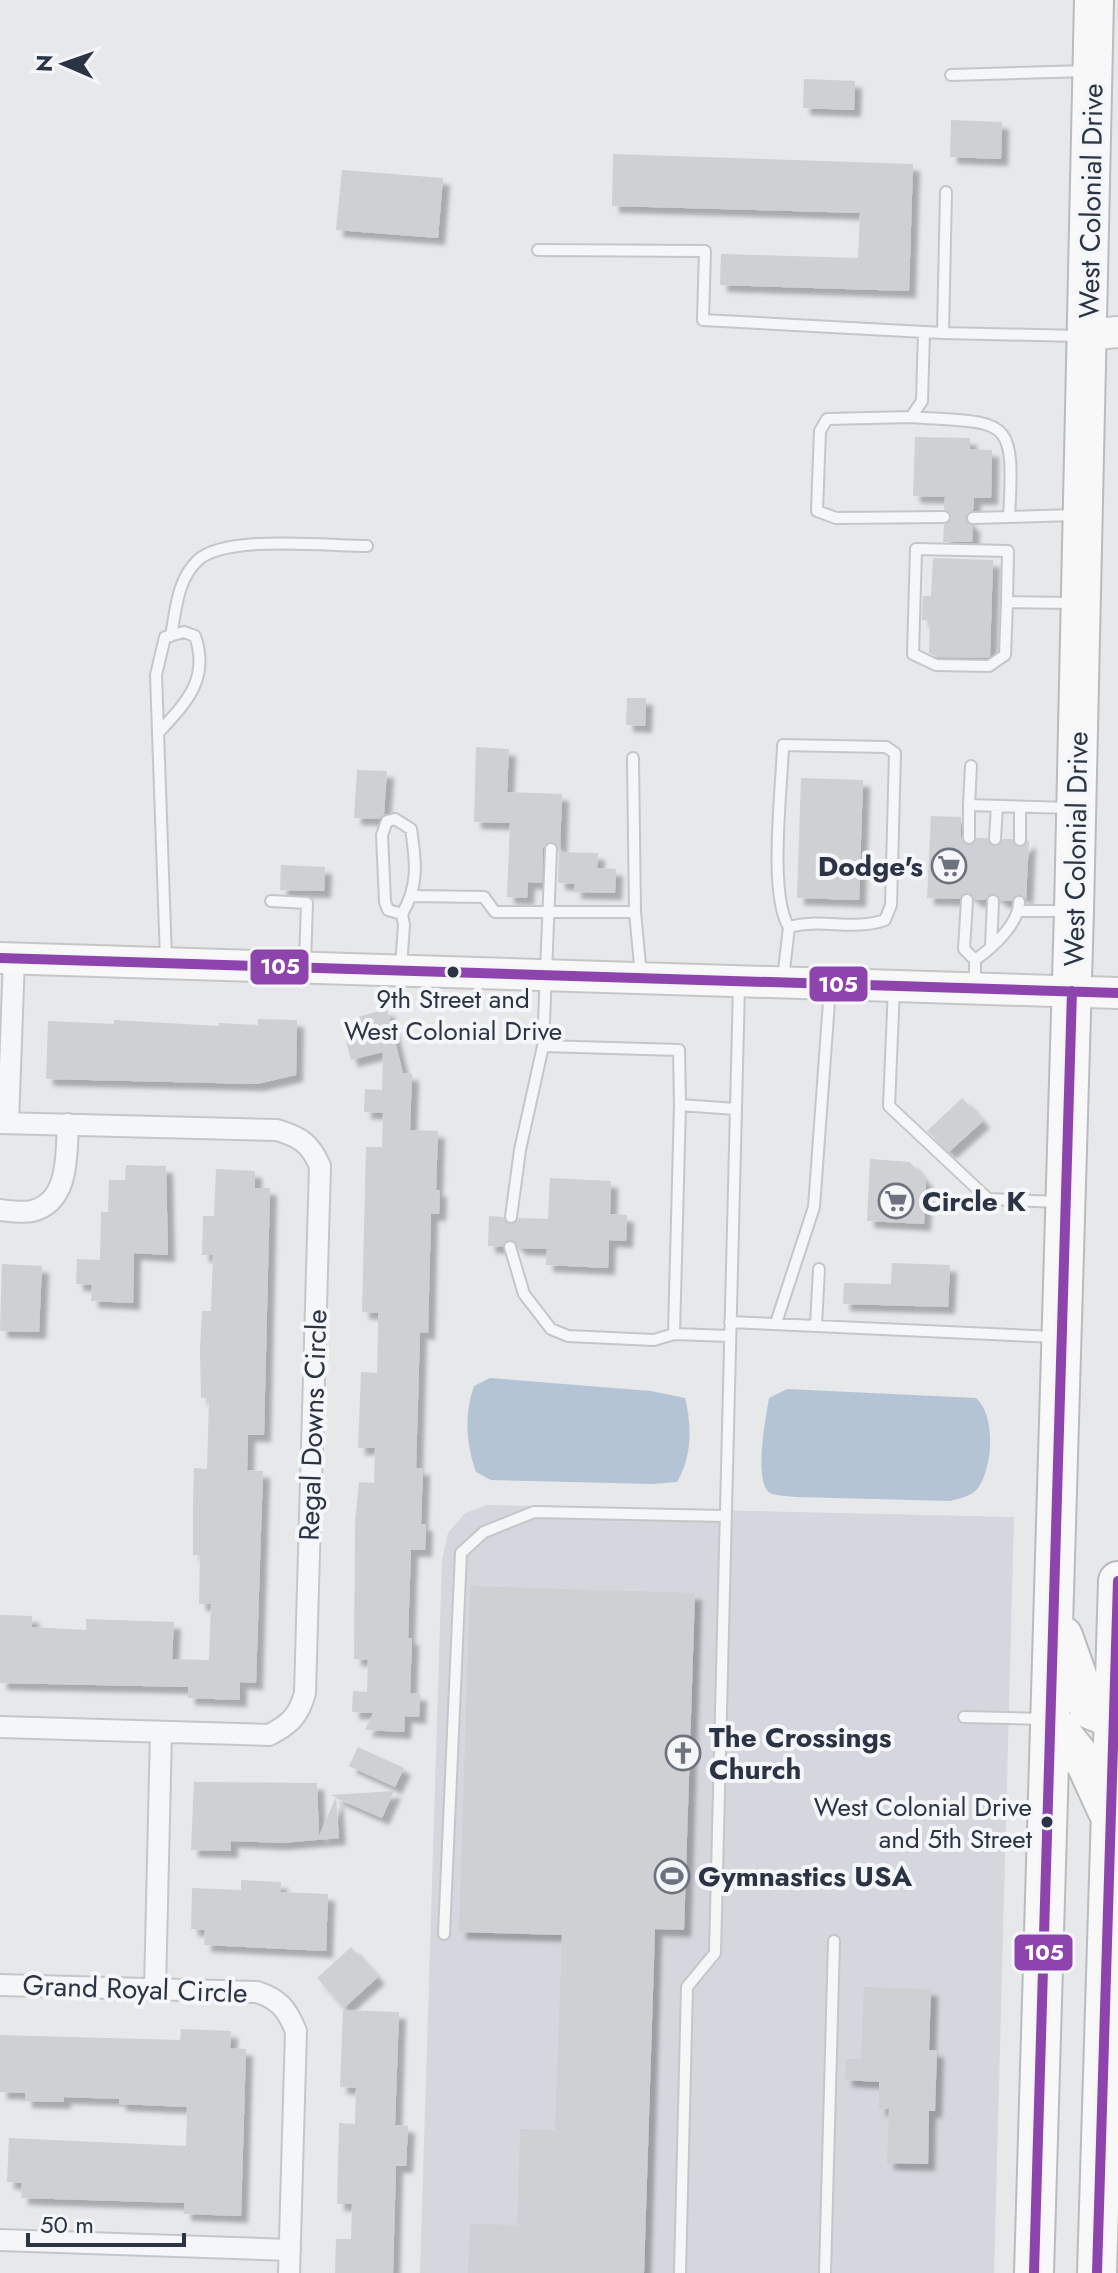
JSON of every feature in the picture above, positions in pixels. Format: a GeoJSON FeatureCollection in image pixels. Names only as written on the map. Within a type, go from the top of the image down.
{"type":"FeatureCollection","features":[{"type":"Feature","properties":{"kind":"highway","name":"West Colonial Drive"},"geometry":{"type":"LineString","coordinates":[[1034,2273],[1084,515],[1103,334],[1093,71],[1094,0]]}},
{"type":"Feature","properties":{"kind":"highway"},"geometry":{"type":"LineString","coordinates":[[1097,2273],[1111,2067],[1113,1921],[1110,1817],[1116,1719],[1118,1581]]}},
{"type":"Feature","properties":{"kind":"highway"},"geometry":{"type":"LineString","coordinates":[[1054,1606],[1089,1709],[1116,1719]]}},
{"type":"Feature","properties":{"kind":"highway"},"geometry":{"type":"LineString","coordinates":[[1050,1719],[1086,1764],[1110,1817]]}},
{"type":"Feature","properties":{"kind":"street"},"geometry":{"type":"LineString","coordinates":[[4,1123],[7,958],[895,986],[975,974],[1072,991],[1118,993]]}},
{"type":"Feature","properties":{"kind":"street","name":"Regal Downs Circle"},"geometry":{"type":"LineString","coordinates":[[0,1727],[269,1735],[288,1725],[301,1709],[305,1693],[320,1166],[312,1147],[299,1137],[277,1130],[4,1123]]}},
{"type":"Feature","properties":{"kind":"street"},"geometry":{"type":"LineString","coordinates":[[0,1210],[33,1211],[49,1201],[64,1180],[68,1124]]}},
{"type":"Feature","properties":{"kind":"street"},"geometry":{"type":"LineString","coordinates":[[155,1989],[161,1732]]}},
{"type":"Feature","properties":{"kind":"street","name":"Grand Royal Circle"},"geometry":{"type":"LineString","coordinates":[[0,1985],[257,1992],[275,1997],[288,2012],[296,2031],[289,2273]]}},
{"type":"Feature","properties":{"kind":"street"},"geometry":{"type":"LineString","coordinates":[[0,2240],[290,2250]]}},
{"type":"Feature","properties":{"kind":"lane"},"geometry":{"type":"LineString","coordinates":[[951,75],[1093,71]]}},
{"type":"Feature","properties":{"kind":"lane"},"geometry":{"type":"LineString","coordinates":[[943,333],[946,192]]}},
{"type":"Feature","properties":{"kind":"lane"},"geometry":{"type":"LineString","coordinates":[[538,250],[705,251],[703,320],[1062,338],[1103,334]]}},
{"type":"Feature","properties":{"kind":"lane"},"geometry":{"type":"LineString","coordinates":[[911,417],[922,401],[924,332]]}},
{"type":"Feature","properties":{"kind":"lane"},"geometry":{"type":"LineString","coordinates":[[944,517],[836,518],[817,511],[820,431],[827,419],[911,417],[996,426],[1008,439],[1012,462],[1009,517]]}},
{"type":"Feature","properties":{"kind":"lane"},"geometry":{"type":"LineString","coordinates":[[973,518],[1084,515]]}},
{"type":"Feature","properties":{"kind":"lane"},"geometry":{"type":"LineString","coordinates":[[171,636],[179,589],[198,560],[237,544],[367,546]]}},
{"type":"Feature","properties":{"kind":"lane"},"geometry":{"type":"LineString","coordinates":[[916,549],[1008,551],[1007,602],[1005,655],[989,666],[936,665],[913,654],[916,549]]}},
{"type":"Feature","properties":{"kind":"lane"},"geometry":{"type":"LineString","coordinates":[[1007,602],[1082,603]]}},
{"type":"Feature","properties":{"kind":"lane"},"geometry":{"type":"LineString","coordinates":[[158,733],[189,699],[203,658],[195,636],[184,632],[165,637],[156,675],[158,733],[166,961]]}},
{"type":"Feature","properties":{"kind":"lane"},"geometry":{"type":"LineString","coordinates":[[782,981],[789,927],[781,914],[779,874],[783,745],[886,747],[895,753],[891,905],[885,920],[873,924],[803,923],[789,927]]}},
{"type":"Feature","properties":{"kind":"lane"},"geometry":{"type":"LineString","coordinates":[[633,758],[635,912],[641,976]]}},
{"type":"Feature","properties":{"kind":"lane"},"geometry":{"type":"LineString","coordinates":[[969,838],[971,766]]}},
{"type":"Feature","properties":{"kind":"lane"},"geometry":{"type":"LineString","coordinates":[[969,805],[1077,808]]}},
{"type":"Feature","properties":{"kind":"lane"},"geometry":{"type":"LineString","coordinates":[[995,839],[997,806]]}},
{"type":"Feature","properties":{"kind":"lane"},"geometry":{"type":"LineString","coordinates":[[1020,807],[1020,840]]}},
{"type":"Feature","properties":{"kind":"lane"},"geometry":{"type":"LineString","coordinates":[[401,969],[402,914],[413,896],[417,862],[411,829],[395,819],[387,821],[382,835],[385,902],[388,910],[402,914]]}},
{"type":"Feature","properties":{"kind":"lane"},"geometry":{"type":"LineString","coordinates":[[511,1217],[520,1150],[543,1046],[551,911],[551,849]]}},
{"type":"Feature","properties":{"kind":"lane"},"geometry":{"type":"LineString","coordinates":[[413,896],[484,897],[495,912],[635,912]]}},
{"type":"Feature","properties":{"kind":"lane"},"geometry":{"type":"LineString","coordinates":[[967,900],[964,949],[975,974]]}},
{"type":"Feature","properties":{"kind":"lane"},"geometry":{"type":"LineString","coordinates":[[271,901],[307,903],[305,965]]}},
{"type":"Feature","properties":{"kind":"lane"},"geometry":{"type":"LineString","coordinates":[[991,949],[993,901]]}},
{"type":"Feature","properties":{"kind":"lane"},"geometry":{"type":"LineString","coordinates":[[975,974],[1019,906],[1074,911]]}},
{"type":"Feature","properties":{"kind":"lane"},"geometry":{"type":"LineString","coordinates":[[680,2273],[687,1987],[715,1953],[739,979]]}},
{"type":"Feature","properties":{"kind":"lane"},"geometry":{"type":"LineString","coordinates":[[776,1323],[814,1207],[830,983]]}},
{"type":"Feature","properties":{"kind":"lane"},"geometry":{"type":"LineString","coordinates":[[895,986],[889,1106],[988,1199],[1065,1202]]}},
{"type":"Feature","properties":{"kind":"lane"},"geometry":{"type":"LineString","coordinates":[[543,1046],[679,1050],[674,1334]]}},
{"type":"Feature","properties":{"kind":"lane"},"geometry":{"type":"LineString","coordinates":[[680,1105],[736,1109]]}},
{"type":"Feature","properties":{"kind":"lane"},"geometry":{"type":"LineString","coordinates":[[510,1247],[524,1294],[551,1329],[568,1336],[654,1340],[674,1334],[730,1336]]}},
{"type":"Feature","properties":{"kind":"lane"},"geometry":{"type":"LineString","coordinates":[[816,1325],[819,1269]]}},
{"type":"Feature","properties":{"kind":"lane"},"geometry":{"type":"LineString","coordinates":[[730,1322],[936,1334],[1061,1337]]}},
{"type":"Feature","properties":{"kind":"lane"},"geometry":{"type":"LineString","coordinates":[[444,1934],[461,1553],[484,1532],[534,1512],[725,1516]]}},
{"type":"Feature","properties":{"kind":"lane"},"geometry":{"type":"LineString","coordinates":[[964,1717],[1050,1719]]}},
{"type":"Feature","properties":{"kind":"lane"},"geometry":{"type":"LineString","coordinates":[[825,2273],[834,1941]]}},
{"type":"Feature","properties":{"kind":"shaded area"},"geometry":{"type":"Polygon","coordinates":[[[487,1505],[1014,1517],[994,2273],[420,2273],[442,1560],[448,1533],[465,1513],[487,1505]]]}},
{"type":"Feature","properties":{"kind":"water"},"geometry":{"type":"Polygon","coordinates":[[[490,1378],[651,1391],[685,1398],[689,1441],[682,1473],[677,1482],[653,1484],[491,1480],[476,1472],[468,1429],[474,1386],[490,1378]]]}},
{"type":"Feature","properties":{"kind":"water"},"geometry":{"type":"Polygon","coordinates":[[[787,1389],[976,1398],[987,1416],[989,1428],[989,1455],[983,1479],[972,1493],[950,1501],[796,1497],[770,1493],[762,1476],[761,1463],[769,1398],[787,1389]]]}},
{"type":"Feature","properties":{"kind":"building"},"geometry":{"type":"Polygon","coordinates":[[[804,79],[855,81],[854,110],[803,108],[804,79]]]}},
{"type":"Feature","properties":{"kind":"building"},"geometry":{"type":"Polygon","coordinates":[[[951,120],[1002,122],[1001,159],[950,157],[951,120]]]}},
{"type":"Feature","properties":{"kind":"building"},"geometry":{"type":"Polygon","coordinates":[[[613,154],[913,164],[909,291],[720,285],[721,254],[858,258],[860,213],[612,206],[613,154]]]}},
{"type":"Feature","properties":{"kind":"building"},"geometry":{"type":"Polygon","coordinates":[[[342,170],[443,178],[438,238],[336,230],[342,170]]]}},
{"type":"Feature","properties":{"kind":"building"},"geometry":{"type":"Polygon","coordinates":[[[915,437],[970,438],[970,449],[992,450],[991,498],[974,498],[973,510],[965,517],[973,526],[972,542],[943,542],[944,525],[952,518],[944,509],[945,497],[913,496],[915,437]]]}},
{"type":"Feature","properties":{"kind":"building"},"geometry":{"type":"Polygon","coordinates":[[[933,558],[993,560],[990,656],[987,658],[938,657],[929,653],[930,621],[922,620],[923,596],[931,596],[933,558]]]}},
{"type":"Feature","properties":{"kind":"building"},"geometry":{"type":"Polygon","coordinates":[[[627,698],[646,698],[645,726],[626,725],[627,698]]]}},
{"type":"Feature","properties":{"kind":"building"},"geometry":{"type":"Polygon","coordinates":[[[476,747],[509,749],[507,792],[562,794],[560,852],[598,853],[597,868],[616,869],[615,893],[574,892],[575,884],[558,883],[559,849],[551,841],[543,848],[542,883],[528,882],[527,898],[507,897],[510,823],[474,822],[476,747]]]}},
{"type":"Feature","properties":{"kind":"building"},"geometry":{"type":"Polygon","coordinates":[[[357,770],[387,771],[384,814],[379,819],[354,818],[357,770]]]}},
{"type":"Feature","properties":{"kind":"building"},"geometry":{"type":"Polygon","coordinates":[[[801,778],[863,780],[859,900],[797,898],[801,778]]]}},
{"type":"Feature","properties":{"kind":"building"},"geometry":{"type":"Polygon","coordinates":[[[931,816],[961,817],[961,837],[968,846],[977,838],[987,838],[995,847],[1003,839],[1012,839],[1019,848],[1029,840],[1026,899],[1019,894],[1011,901],[1001,901],[993,893],[985,900],[975,900],[967,892],[959,899],[927,898],[931,816]]]}},
{"type":"Feature","properties":{"kind":"building"},"geometry":{"type":"Polygon","coordinates":[[[281,865],[325,867],[324,891],[280,890],[281,865]]]}},
{"type":"Feature","properties":{"kind":"building"},"geometry":{"type":"Polygon","coordinates":[[[387,1009],[403,1073],[412,1074],[410,1130],[438,1131],[436,1190],[440,1190],[439,1214],[431,1214],[428,1333],[420,1332],[416,1468],[423,1468],[421,1524],[426,1524],[425,1550],[411,1550],[410,1693],[420,1694],[419,1717],[405,1716],[404,1732],[365,1730],[373,1713],[352,1712],[353,1691],[367,1692],[368,1660],[354,1659],[355,1522],[359,1482],[374,1483],[375,1448],[358,1448],[361,1372],[377,1373],[378,1313],[362,1312],[366,1147],[382,1147],[383,1113],[364,1112],[365,1089],[382,1090],[383,1052],[351,1060],[346,1041],[359,1037],[354,1018],[387,1009]]]}},
{"type":"Feature","properties":{"kind":"building"},"geometry":{"type":"Polygon","coordinates":[[[258,1019],[297,1020],[296,1075],[257,1084],[46,1079],[48,1021],[114,1024],[114,1020],[219,1026],[219,1023],[258,1025],[258,1019]]]}},
{"type":"Feature","properties":{"kind":"building"},"geometry":{"type":"Polygon","coordinates":[[[962,1098],[983,1121],[949,1152],[927,1131],[962,1098]]]}},
{"type":"Feature","properties":{"kind":"building","name":"Circle K"},"geometry":{"type":"Polygon","coordinates":[[[870,1159],[910,1162],[926,1181],[924,1224],[867,1221],[870,1159]]]}},
{"type":"Feature","properties":{"kind":"building"},"geometry":{"type":"Polygon","coordinates":[[[126,1165],[166,1166],[168,1255],[134,1253],[133,1303],[91,1301],[92,1285],[76,1284],[77,1259],[100,1260],[101,1212],[108,1212],[109,1180],[125,1180],[126,1165]]]}},
{"type":"Feature","properties":{"kind":"building"},"geometry":{"type":"Polygon","coordinates":[[[216,1169],[255,1171],[255,1188],[270,1188],[264,1435],[248,1435],[247,1470],[263,1471],[256,1683],[240,1682],[240,1700],[188,1698],[188,1687],[0,1683],[0,1615],[32,1616],[32,1627],[86,1630],[86,1619],[174,1622],[172,1659],[209,1660],[211,1604],[199,1604],[200,1555],[193,1555],[193,1507],[194,1468],[207,1469],[209,1398],[201,1398],[200,1350],[202,1311],[211,1311],[213,1255],[202,1255],[203,1216],[214,1216],[216,1169]]]}},
{"type":"Feature","properties":{"kind":"building"},"geometry":{"type":"Polygon","coordinates":[[[550,1178],[611,1181],[610,1214],[627,1215],[626,1241],[609,1240],[608,1268],[546,1265],[547,1249],[519,1248],[511,1239],[502,1247],[488,1246],[489,1216],[503,1217],[511,1225],[519,1218],[548,1219],[550,1178]]]}},
{"type":"Feature","properties":{"kind":"building"},"geometry":{"type":"Polygon","coordinates":[[[892,1263],[950,1265],[948,1307],[843,1304],[844,1283],[891,1284],[892,1263]]]}},
{"type":"Feature","properties":{"kind":"building"},"geometry":{"type":"Polygon","coordinates":[[[2,1264],[42,1266],[39,1332],[0,1331],[2,1264]]]}},
{"type":"Feature","properties":{"kind":"building"},"geometry":{"type":"Polygon","coordinates":[[[470,1586],[695,1593],[684,1930],[655,1929],[644,2273],[468,2273],[470,2224],[517,2225],[520,2129],[555,2130],[562,1935],[459,1932],[470,1586]]]}},
{"type":"Feature","properties":{"kind":"building"},"geometry":{"type":"Polygon","coordinates":[[[358,1747],[404,1768],[395,1787],[349,1766],[358,1747]]]}},
{"type":"Feature","properties":{"kind":"building"},"geometry":{"type":"Polygon","coordinates":[[[194,1782],[317,1783],[319,1836],[336,1797],[330,1795],[394,1791],[382,1818],[336,1798],[339,1838],[281,1843],[231,1841],[231,1851],[191,1850],[194,1782]]]}},
{"type":"Feature","properties":{"kind":"building"},"geometry":{"type":"Polygon","coordinates":[[[241,1880],[281,1882],[280,1892],[328,1894],[326,1951],[204,1945],[205,1930],[191,1929],[192,1888],[241,1890],[241,1880]]]}},
{"type":"Feature","properties":{"kind":"building"},"geometry":{"type":"Polygon","coordinates":[[[351,1947],[378,1977],[344,2008],[317,1978],[351,1947]]]}},
{"type":"Feature","properties":{"kind":"building"},"geometry":{"type":"Polygon","coordinates":[[[864,1987],[931,1989],[929,2050],[937,2050],[935,2111],[929,2111],[928,2164],[887,2163],[889,2109],[879,2109],[879,2082],[845,2080],[846,2059],[861,2059],[864,1987]]]}},
{"type":"Feature","properties":{"kind":"building"},"geometry":{"type":"Polygon","coordinates":[[[343,2010],[399,2012],[395,2125],[408,2126],[406,2166],[396,2166],[393,2273],[335,2273],[336,2239],[351,2239],[352,2204],[337,2204],[339,2123],[355,2124],[356,2088],[340,2087],[343,2010]]]}},
{"type":"Feature","properties":{"kind":"building"},"geometry":{"type":"Polygon","coordinates":[[[181,2029],[231,2031],[230,2048],[246,2049],[241,2216],[184,2214],[184,2203],[21,2198],[22,2183],[7,2182],[9,2138],[186,2146],[187,2107],[119,2104],[119,2099],[64,2097],[64,2102],[25,2101],[25,2093],[0,2092],[0,2035],[180,2040],[181,2029]]]}},
{"type":"Feature","properties":{"kind":"transit line","name":"105"},"geometry":{"type":"LineString","coordinates":[[0,958],[1118,993]]}},
{"type":"Feature","properties":{"kind":"transit line","name":"105"},"geometry":{"type":"LineString","coordinates":[[1034,2273],[1072,991]]}},
{"type":"Feature","properties":{"kind":"transit line","name":"105"},"geometry":{"type":"LineString","coordinates":[[1097,2273],[1118,1581]]}},
{"type":"Feature","properties":{"kind":"place","name":"Dodge's"},"geometry":{"type":"Point","coordinates":[949,866]}},
{"type":"Feature","properties":{"kind":"place","name":"9th Street and West Colonial Drive"},"geometry":{"type":"Point","coordinates":[453,972]}},
{"type":"Feature","properties":{"kind":"place","name":"Circle K"},"geometry":{"type":"Point","coordinates":[896,1201]}},
{"type":"Feature","properties":{"kind":"place","name":"The Crossings Church"},"geometry":{"type":"Point","coordinates":[683,1753]}},
{"type":"Feature","properties":{"kind":"place","name":"West Colonial Drive and 5th Street"},"geometry":{"type":"Point","coordinates":[1047,1822]}},
{"type":"Feature","properties":{"kind":"place","name":"Gymnastics USA"},"geometry":{"type":"Point","coordinates":[672,1876]}}]}
